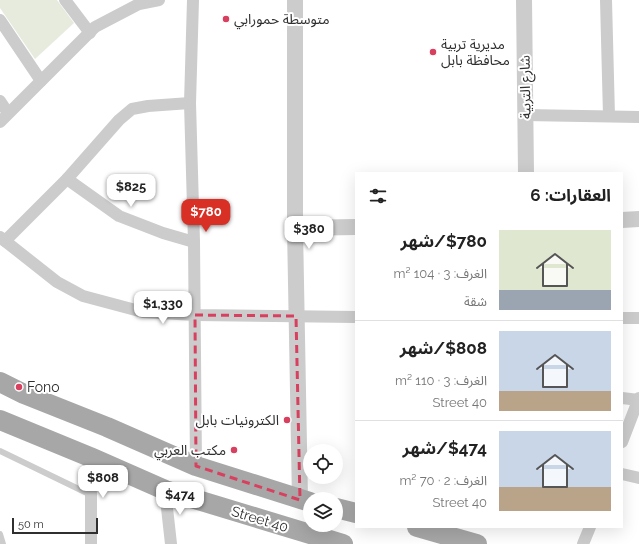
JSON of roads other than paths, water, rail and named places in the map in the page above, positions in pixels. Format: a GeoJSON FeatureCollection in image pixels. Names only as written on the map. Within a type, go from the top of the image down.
{"type":"FeatureCollection","features":[{"type":"Feature","properties":{"kind":"main road"},"geometry":{"type":"LineString","coordinates":[[0,382],[24,394],[107,427],[196,466],[303,500]]}},
{"type":"Feature","properties":{"kind":"main road","name":"Street 40"},"geometry":{"type":"LineString","coordinates":[[0,420],[88,456],[165,490],[343,544]]}},
{"type":"Feature","properties":{"kind":"main road"},"geometry":{"type":"LineString","coordinates":[[343,510],[355,513]]}},
{"type":"Feature","properties":{"kind":"main road"},"geometry":{"type":"LineString","coordinates":[[421,528],[477,544]]}},
{"type":"Feature","properties":{"kind":"street"},"geometry":{"type":"LineString","coordinates":[[65,0],[90,33]]}},
{"type":"Feature","properties":{"kind":"street"},"geometry":{"type":"LineString","coordinates":[[4,118],[95,28],[137,2],[159,0]]}},
{"type":"Feature","properties":{"kind":"street"},"geometry":{"type":"LineString","coordinates":[[193,0],[190,103],[194,242],[196,466]]}},
{"type":"Feature","properties":{"kind":"street"},"geometry":{"type":"LineString","coordinates":[[295,0],[296,316],[305,492]]}},
{"type":"Feature","properties":{"kind":"street","name":"شارع التربية"},"geometry":{"type":"LineString","coordinates":[[524,0],[526,172]]}},
{"type":"Feature","properties":{"kind":"street"},"geometry":{"type":"LineString","coordinates":[[606,0],[609,116]]}},
{"type":"Feature","properties":{"kind":"street"},"geometry":{"type":"LineString","coordinates":[[0,20],[42,81]]}},
{"type":"Feature","properties":{"kind":"street"},"geometry":{"type":"LineString","coordinates":[[0,101],[4,118]]}},
{"type":"Feature","properties":{"kind":"street"},"geometry":{"type":"LineString","coordinates":[[190,103],[148,106],[132,110],[119,120],[67,179],[2,239],[57,282],[83,296],[143,312],[195,315],[355,317]]}},
{"type":"Feature","properties":{"kind":"street"},"geometry":{"type":"LineString","coordinates":[[525,115],[639,117]]}},
{"type":"Feature","properties":{"kind":"street"},"geometry":{"type":"LineString","coordinates":[[67,179],[119,216],[163,233],[194,242]]}},
{"type":"Feature","properties":{"kind":"street"},"geometry":{"type":"LineString","coordinates":[[623,220],[639,220]]}},
{"type":"Feature","properties":{"kind":"street"},"geometry":{"type":"LineString","coordinates":[[295,228],[355,227]]}},
{"type":"Feature","properties":{"kind":"street"},"geometry":{"type":"LineString","coordinates":[[623,318],[639,318]]}},
{"type":"Feature","properties":{"kind":"street"},"geometry":{"type":"LineString","coordinates":[[623,398],[639,399],[623,439]]}},
{"type":"Feature","properties":{"kind":"street"},"geometry":{"type":"LineString","coordinates":[[88,456],[91,495],[91,544]]}},
{"type":"Feature","properties":{"kind":"street"},"geometry":{"type":"LineString","coordinates":[[623,474],[639,478]]}},
{"type":"Feature","properties":{"kind":"street"},"geometry":{"type":"LineString","coordinates":[[165,490],[171,544]]}},
{"type":"Feature","properties":{"kind":"street"},"geometry":{"type":"LineString","coordinates":[[583,544],[590,528]]}},
{"type":"Feature","properties":{"kind":"lane"},"geometry":{"type":"LineString","coordinates":[[0,451],[91,495]]}},
{"type":"Feature","properties":{"kind":"lane"},"geometry":{"type":"LineString","coordinates":[[0,534],[3,544]]}},
{"type":"Feature","properties":{"kind":"place","name":"متوسطة حمورابي"},"geometry":{"type":"Point","coordinates":[226,19]}},
{"type":"Feature","properties":{"kind":"place","name":"مديرية تربية محافظة بابل"},"geometry":{"type":"Point","coordinates":[433,52]}},
{"type":"Feature","properties":{"kind":"place","name":"Fono"},"geometry":{"type":"Point","coordinates":[19,387]}},
{"type":"Feature","properties":{"kind":"place","name":"الكترونيات بابل"},"geometry":{"type":"Point","coordinates":[287,420]}},
{"type":"Feature","properties":{"kind":"place","name":"مكتب العربي"},"geometry":{"type":"Point","coordinates":[234,450]}}]}
